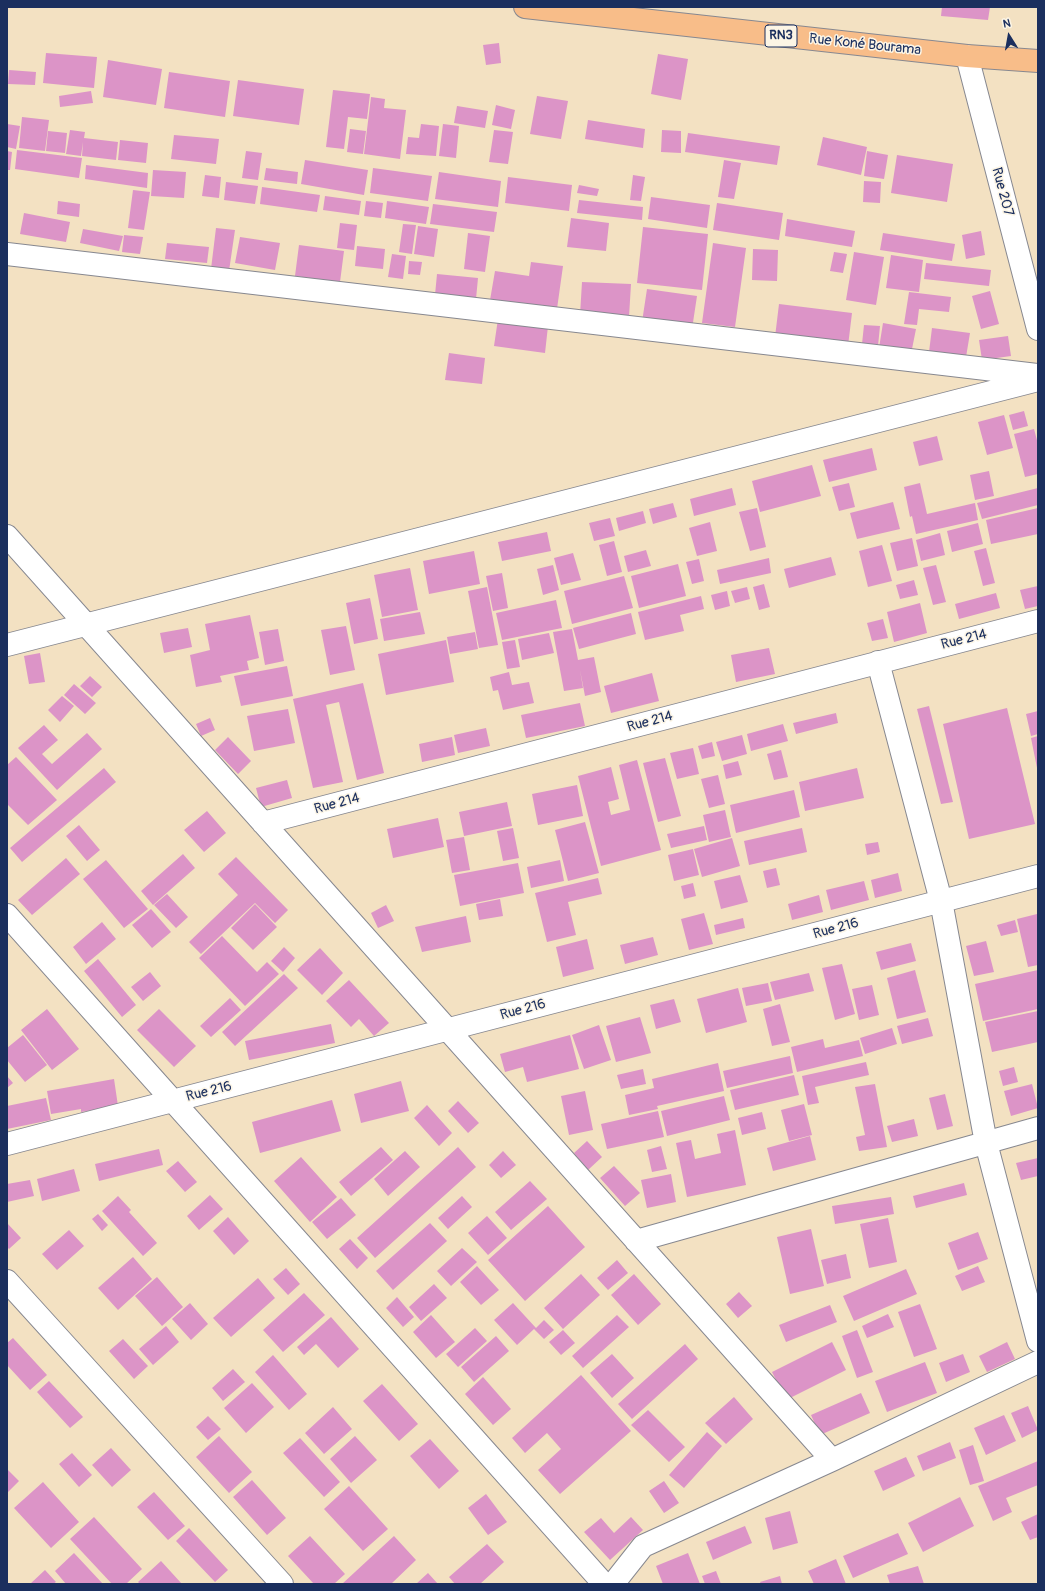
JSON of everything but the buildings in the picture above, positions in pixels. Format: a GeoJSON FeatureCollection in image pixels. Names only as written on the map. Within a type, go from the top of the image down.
{"type":"FeatureCollection","features":[{"type":"Feature","properties":{"kind":"highway","name":"Rue Koné Bourama"},"geometry":{"type":"LineString","coordinates":[[525,7],[967,56],[1038,61]]}},
{"type":"Feature","properties":{"kind":"street","name":"Rue 207"},"geometry":{"type":"LineString","coordinates":[[967,56],[1038,329]]}},
{"type":"Feature","properties":{"kind":"street"},"geometry":{"type":"LineString","coordinates":[[7,254],[1038,375]]}},
{"type":"Feature","properties":{"kind":"street"},"geometry":{"type":"LineString","coordinates":[[7,645],[1038,380]]}},
{"type":"Feature","properties":{"kind":"street"},"geometry":{"type":"LineString","coordinates":[[7,536],[832,1460]]}},
{"type":"Feature","properties":{"kind":"street","name":"Rue 214"},"geometry":{"type":"LineString","coordinates":[[263,823],[1038,621]]}},
{"type":"Feature","properties":{"kind":"street"},"geometry":{"type":"LineString","coordinates":[[878,662],[941,901],[986,1143],[1038,1341]]}},
{"type":"Feature","properties":{"kind":"street","name":"Rue 216"},"geometry":{"type":"LineString","coordinates":[[7,1144],[1038,876]]}},
{"type":"Feature","properties":{"kind":"street"},"geometry":{"type":"LineString","coordinates":[[7,915],[604,1584]]}},
{"type":"Feature","properties":{"kind":"street"},"geometry":{"type":"LineString","coordinates":[[636,1241],[1038,1128]]}},
{"type":"Feature","properties":{"kind":"street"},"geometry":{"type":"LineString","coordinates":[[7,1281],[282,1584]]}},
{"type":"Feature","properties":{"kind":"street"},"geometry":{"type":"LineString","coordinates":[[613,1584],[644,1546],[832,1460],[1038,1362]]}}]}
